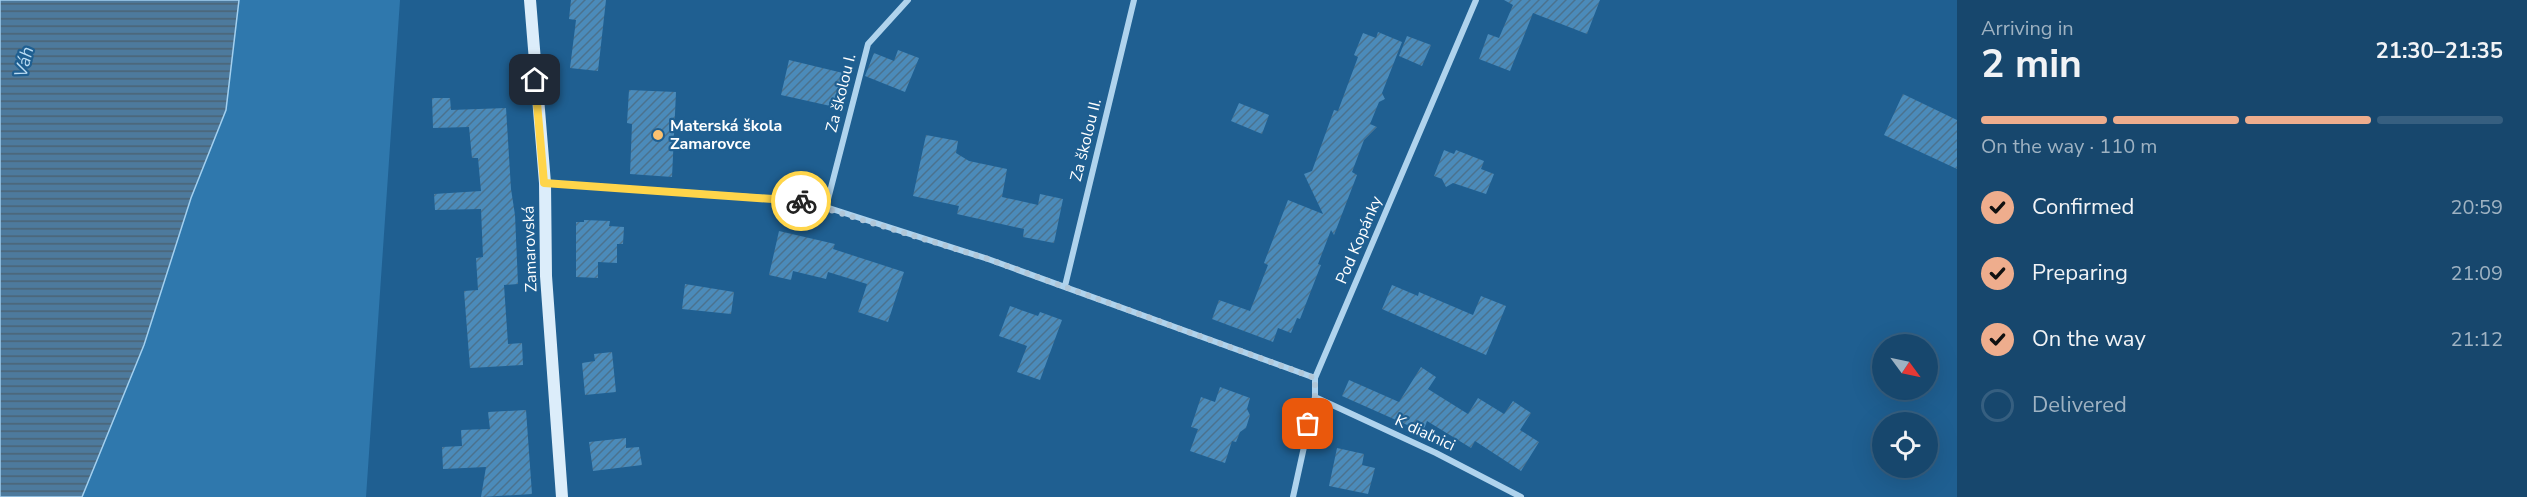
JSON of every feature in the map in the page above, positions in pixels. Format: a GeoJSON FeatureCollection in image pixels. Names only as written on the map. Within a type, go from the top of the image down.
{"type":"FeatureCollection","features":[{"type":"Feature","properties":{"kind":"main road","name":"Zamarovská"},"geometry":{"type":"LineString","coordinates":[[530,0],[544,183],[546,276],[562,497]]}},
{"type":"Feature","properties":{"kind":"street","name":"Za školou I."},"geometry":{"type":"LineString","coordinates":[[826,207],[868,44],[908,0]]}},
{"type":"Feature","properties":{"kind":"street","name":"Za školou II."},"geometry":{"type":"LineString","coordinates":[[1065,286],[1134,0]]}},
{"type":"Feature","properties":{"kind":"street","name":"Pod Kopánky"},"geometry":{"type":"LineString","coordinates":[[1293,497],[1315,397],[1315,378],[1476,0]]}},
{"type":"Feature","properties":{"kind":"street"},"geometry":{"type":"LineString","coordinates":[[544,183],[807,201],[988,259],[1315,378]]}},
{"type":"Feature","properties":{"kind":"street","name":"K diaľnici"},"geometry":{"type":"LineString","coordinates":[[1315,397],[1436,453],[1521,497]]}},
{"type":"Feature","properties":{"kind":"shaded area"},"geometry":{"type":"Polygon","coordinates":[[[239,0],[400,0],[366,497],[82,497],[144,345],[191,198],[226,110],[239,0]]]}},
{"type":"Feature","properties":{"kind":"water","name":"Váh"},"geometry":{"type":"Polygon","coordinates":[[[0,0],[239,0],[226,110],[191,198],[144,345],[82,497],[0,497],[0,0]]]}},
{"type":"Feature","properties":{"kind":"building"},"geometry":{"type":"Polygon","coordinates":[[[571,0],[606,0],[598,71],[570,68],[576,20],[569,19],[571,0]]]}},
{"type":"Feature","properties":{"kind":"building"},"geometry":{"type":"Polygon","coordinates":[[[1504,0],[1600,0],[1587,34],[1533,13],[1510,71],[1479,59],[1488,34],[1499,38],[1513,5],[1504,0]]]}},
{"type":"Feature","properties":{"kind":"building"},"geometry":{"type":"Polygon","coordinates":[[[1378,32],[1402,42],[1382,93],[1385,99],[1379,102],[1370,124],[1377,127],[1364,140],[1352,172],[1357,175],[1334,235],[1331,230],[1318,264],[1321,265],[1300,319],[1297,318],[1291,333],[1278,328],[1273,342],[1212,319],[1219,300],[1250,311],[1268,265],[1264,263],[1288,200],[1323,214],[1304,174],[1312,171],[1334,110],[1338,111],[1358,57],[1354,55],[1363,33],[1376,38],[1378,32]]]}},
{"type":"Feature","properties":{"kind":"building"},"geometry":{"type":"Polygon","coordinates":[[[1407,36],[1431,45],[1422,66],[1399,56],[1407,36]]]}},
{"type":"Feature","properties":{"kind":"building"},"geometry":{"type":"Polygon","coordinates":[[[898,50],[919,58],[905,92],[865,76],[874,53],[894,61],[898,50]]]}},
{"type":"Feature","properties":{"kind":"building"},"geometry":{"type":"Polygon","coordinates":[[[789,60],[843,73],[835,107],[781,95],[789,60]]]}},
{"type":"Feature","properties":{"kind":"building"},"geometry":{"type":"Polygon","coordinates":[[[629,90],[676,92],[672,177],[630,174],[632,124],[627,123],[629,90]]]}},
{"type":"Feature","properties":{"kind":"building"},"geometry":{"type":"Polygon","coordinates":[[[1903,94],[1957,120],[1957,169],[1884,135],[1903,94]]]}},
{"type":"Feature","properties":{"kind":"building"},"geometry":{"type":"Polygon","coordinates":[[[432,98],[450,98],[451,110],[506,108],[518,284],[504,285],[508,344],[522,343],[523,365],[470,368],[464,291],[478,290],[476,258],[483,257],[481,209],[435,210],[434,194],[481,191],[478,158],[472,158],[469,127],[433,128],[432,98]]]}},
{"type":"Feature","properties":{"kind":"building"},"geometry":{"type":"Polygon","coordinates":[[[1239,103],[1269,115],[1262,134],[1231,121],[1239,103]]]}},
{"type":"Feature","properties":{"kind":"building"},"geometry":{"type":"Polygon","coordinates":[[[926,135],[958,141],[956,153],[969,161],[1007,169],[1002,197],[1038,205],[1040,194],[1063,199],[1054,243],[1023,237],[1024,229],[957,214],[959,206],[913,196],[926,135]]]}},
{"type":"Feature","properties":{"kind":"building"},"geometry":{"type":"Polygon","coordinates":[[[1444,150],[1454,154],[1456,150],[1484,161],[1481,169],[1494,174],[1486,194],[1453,183],[1446,187],[1442,179],[1434,176],[1444,150]]]}},
{"type":"Feature","properties":{"kind":"building"},"geometry":{"type":"Polygon","coordinates":[[[584,220],[610,221],[609,226],[624,227],[623,244],[617,244],[617,263],[598,262],[598,278],[576,277],[576,222],[584,222],[584,220]]]}},
{"type":"Feature","properties":{"kind":"building"},"geometry":{"type":"Polygon","coordinates":[[[779,231],[835,244],[833,249],[904,272],[888,322],[858,312],[867,284],[828,272],[826,279],[793,271],[791,280],[769,275],[779,231]]]}},
{"type":"Feature","properties":{"kind":"building"},"geometry":{"type":"Polygon","coordinates":[[[685,284],[734,292],[731,314],[682,309],[685,284]]]}},
{"type":"Feature","properties":{"kind":"building"},"geometry":{"type":"Polygon","coordinates":[[[1392,285],[1418,296],[1419,292],[1473,315],[1481,296],[1506,306],[1486,355],[1382,309],[1392,285]]]}},
{"type":"Feature","properties":{"kind":"building"},"geometry":{"type":"Polygon","coordinates":[[[1010,306],[1038,316],[1040,312],[1062,320],[1040,380],[1017,372],[1027,346],[999,336],[1010,306]]]}},
{"type":"Feature","properties":{"kind":"building"},"geometry":{"type":"Polygon","coordinates":[[[612,352],[616,392],[585,395],[582,363],[595,361],[594,354],[612,352]]]}},
{"type":"Feature","properties":{"kind":"building"},"geometry":{"type":"Polygon","coordinates":[[[1421,367],[1436,377],[1428,389],[1468,414],[1478,398],[1504,414],[1513,401],[1531,413],[1520,430],[1539,442],[1521,471],[1475,441],[1471,448],[1427,421],[1423,432],[1342,396],[1349,380],[1399,402],[1421,367]]]}},
{"type":"Feature","properties":{"kind":"building"},"geometry":{"type":"Polygon","coordinates":[[[1220,387],[1250,398],[1247,409],[1250,415],[1246,428],[1240,432],[1236,442],[1232,441],[1225,463],[1190,451],[1198,429],[1191,427],[1201,397],[1215,402],[1220,387]]]}},
{"type":"Feature","properties":{"kind":"building"},"geometry":{"type":"Polygon","coordinates":[[[526,410],[532,494],[481,497],[486,467],[443,469],[442,447],[462,446],[461,430],[490,429],[488,412],[526,410]]]}},
{"type":"Feature","properties":{"kind":"building"},"geometry":{"type":"Polygon","coordinates":[[[626,438],[626,448],[639,447],[642,465],[593,471],[589,442],[626,438]]]}},
{"type":"Feature","properties":{"kind":"building"},"geometry":{"type":"Polygon","coordinates":[[[1337,448],[1364,454],[1362,465],[1375,468],[1368,494],[1329,486],[1337,448]]]}},
{"type":"Feature","properties":{"kind":"way so far"},"geometry":{"type":"LineString","coordinates":[[801,201],[988,259],[1315,378],[1315,397],[1308,424]]}},
{"type":"Feature","properties":{"kind":"place","name":"Materská škola Zamarovce"},"geometry":{"type":"Point","coordinates":[658,135]}},
{"type":"Feature","properties":{"kind":"route"},"geometry":{"type":"LineString","coordinates":[[535,80],[544,183],[801,201]]}}]}
